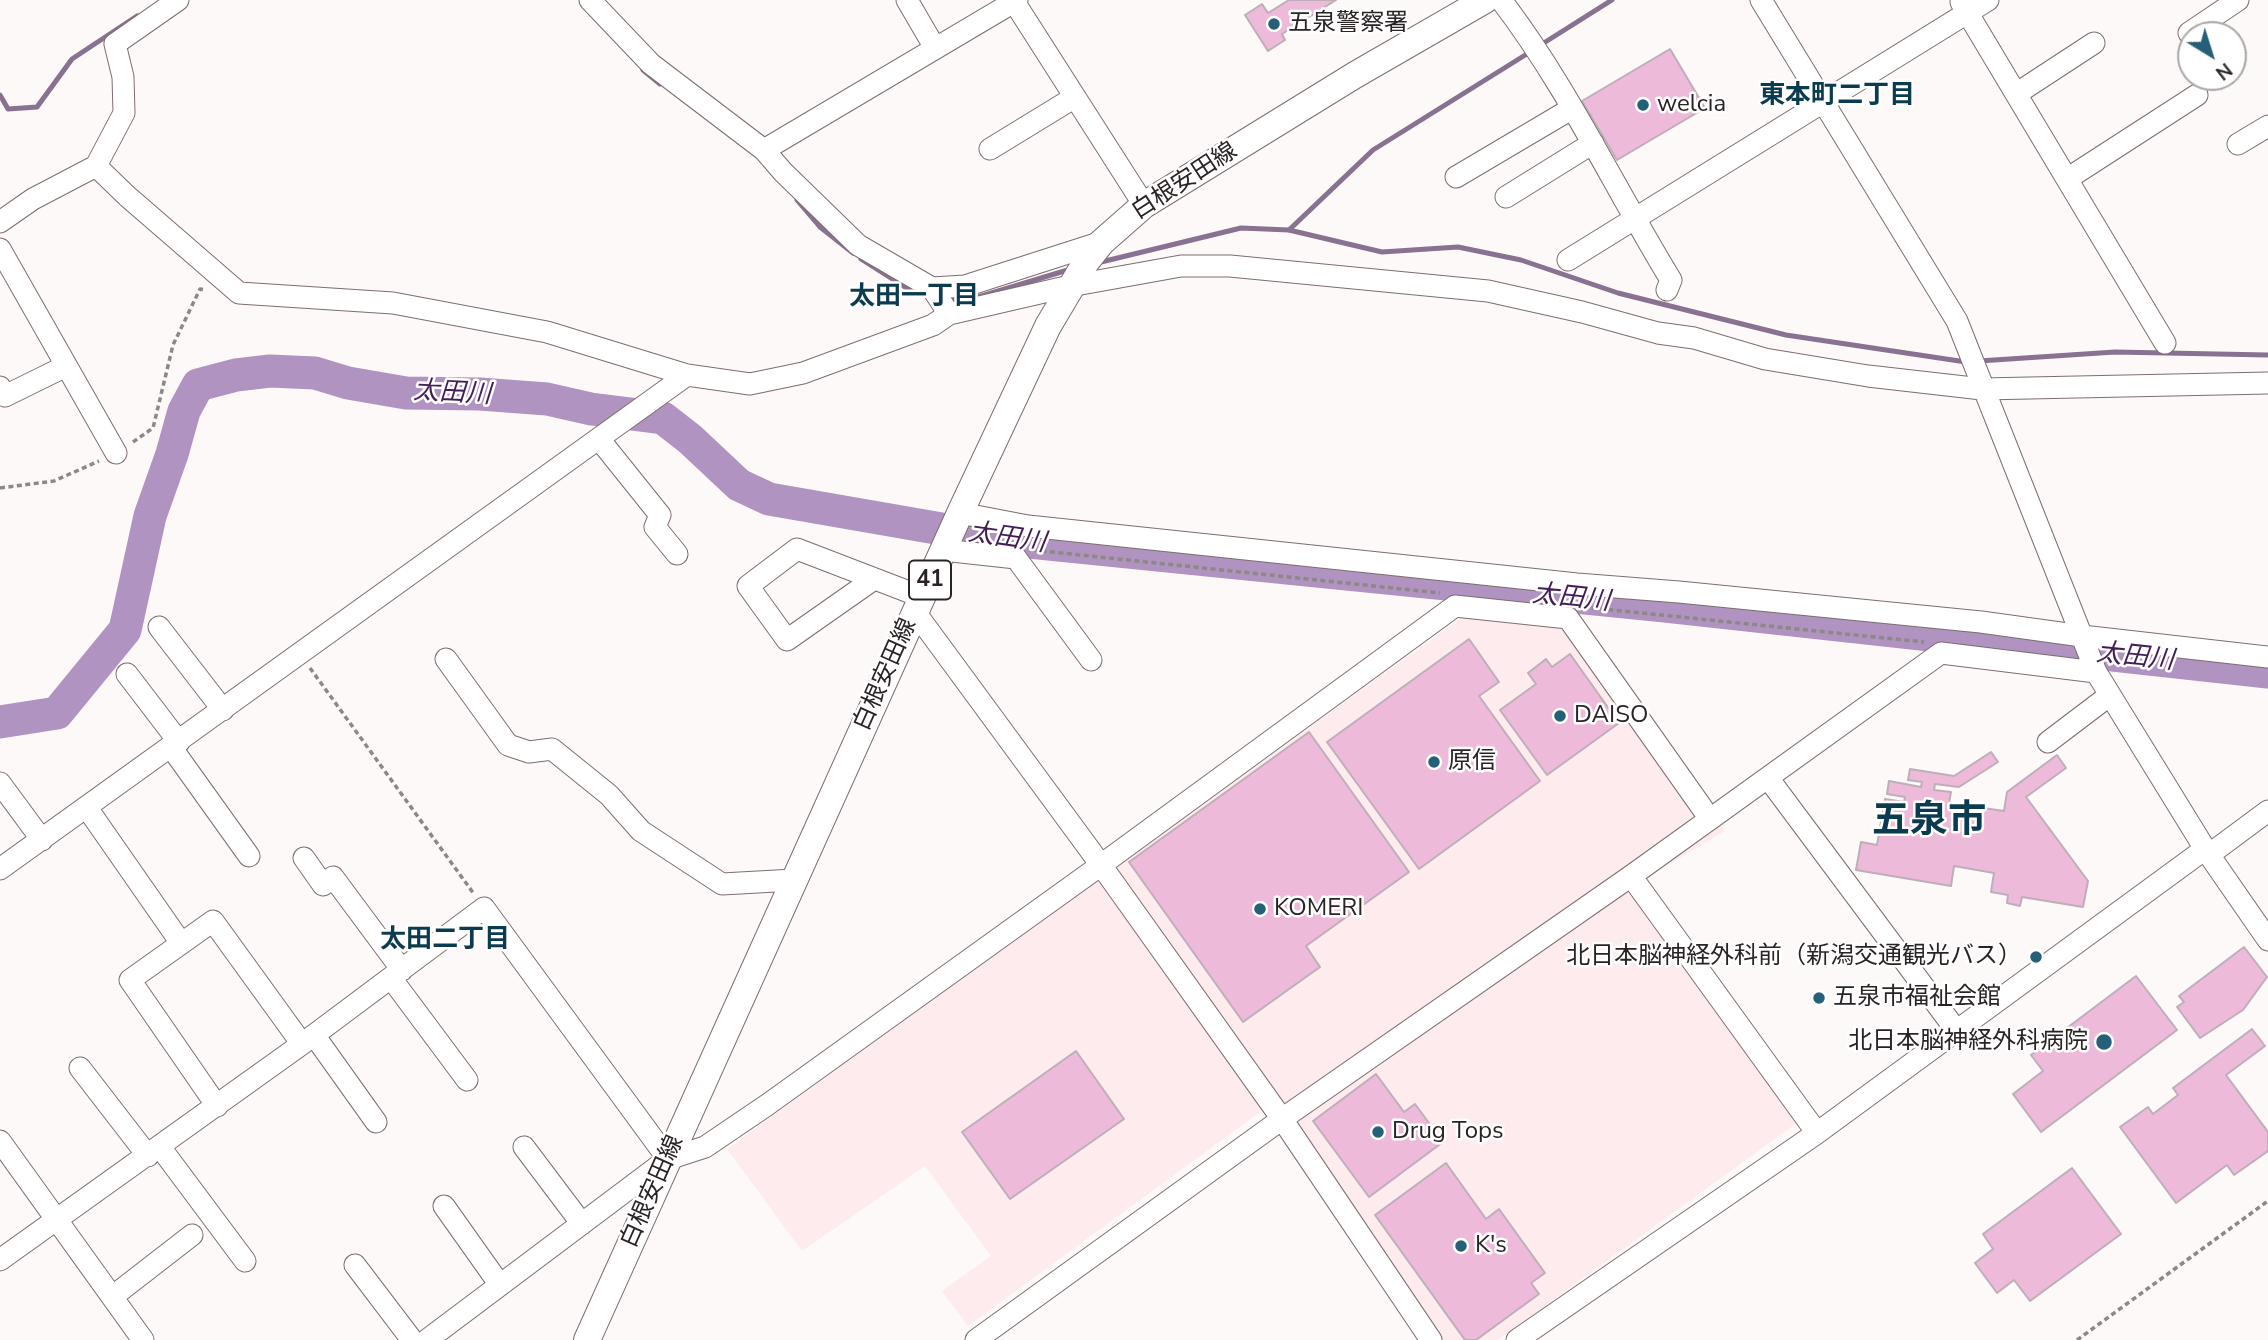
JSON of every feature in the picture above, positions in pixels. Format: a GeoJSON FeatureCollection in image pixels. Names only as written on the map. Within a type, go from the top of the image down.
{"type":"FeatureCollection","features":[{"type":"Feature","properties":{"kind":"main road","name":"白根安田線"},"geometry":{"type":"LineString","coordinates":[[587,1340],[943,550],[1048,326],[1070,286],[1102,242],[1144,205],[1355,75],[1485,0]]}},
{"type":"Feature","properties":{"kind":"street"},"geometry":{"type":"LineString","coordinates":[[0,222],[33,199],[96,166],[124,113],[123,76],[116,44],[178,0]]}},
{"type":"Feature","properties":{"kind":"street"},"geometry":{"type":"LineString","coordinates":[[590,0],[652,64],[764,150],[858,245],[932,288],[949,314]]}},
{"type":"Feature","properties":{"kind":"street"},"geometry":{"type":"LineString","coordinates":[[907,0],[935,48]]}},
{"type":"Feature","properties":{"kind":"street"},"geometry":{"type":"LineString","coordinates":[[1501,0],[1519,24],[1593,143],[1633,218],[1671,280],[1667,290]]}},
{"type":"Feature","properties":{"kind":"street"},"geometry":{"type":"LineString","coordinates":[[1761,0],[1957,321],[2096,672],[2204,849],[2268,940]]}},
{"type":"Feature","properties":{"kind":"street"},"geometry":{"type":"LineString","coordinates":[[1568,260],[1823,102],[1963,6],[1988,0]]}},
{"type":"Feature","properties":{"kind":"street"},"geometry":{"type":"LineString","coordinates":[[2207,21],[2238,0]]}},
{"type":"Feature","properties":{"kind":"street"},"geometry":{"type":"LineString","coordinates":[[764,150],[1015,1],[1144,205]]}},
{"type":"Feature","properties":{"kind":"street"},"geometry":{"type":"LineString","coordinates":[[1963,6],[2165,343]]}},
{"type":"Feature","properties":{"kind":"street"},"geometry":{"type":"LineString","coordinates":[[2016,94],[2094,43]]}},
{"type":"Feature","properties":{"kind":"street"},"geometry":{"type":"LineString","coordinates":[[2067,179],[2197,95]]}},
{"type":"Feature","properties":{"kind":"street"},"geometry":{"type":"LineString","coordinates":[[990,149],[1075,97]]}},
{"type":"Feature","properties":{"kind":"street"},"geometry":{"type":"LineString","coordinates":[[1456,177],[1572,109]]}},
{"type":"Feature","properties":{"kind":"street"},"geometry":{"type":"LineString","coordinates":[[2238,144],[2268,125]]}},
{"type":"Feature","properties":{"kind":"street"},"geometry":{"type":"LineString","coordinates":[[1506,197],[1593,143]]}},
{"type":"Feature","properties":{"kind":"street"},"geometry":{"type":"LineString","coordinates":[[96,166],[239,293],[393,303],[559,335],[687,375],[750,384],[803,373],[933,325],[949,314],[1070,286],[1181,266],[1217,266],[1488,291],[1583,312],[1658,333],[1694,338],[1765,359],[1868,376],[1982,389],[2268,383]]}},
{"type":"Feature","properties":{"kind":"street"},"geometry":{"type":"LineString","coordinates":[[932,288],[965,286],[1102,242]]}},
{"type":"Feature","properties":{"kind":"street"},"geometry":{"type":"LineString","coordinates":[[0,249],[116,453]]}},
{"type":"Feature","properties":{"kind":"street"},"geometry":{"type":"LineString","coordinates":[[0,387],[5,397],[66,366]]}},
{"type":"Feature","properties":{"kind":"street"},"geometry":{"type":"LineString","coordinates":[[0,869],[687,375]]}},
{"type":"Feature","properties":{"kind":"street"},"geometry":{"type":"LineString","coordinates":[[599,439],[660,515],[655,527],[677,554]]}},
{"type":"Feature","properties":{"kind":"street"},"geometry":{"type":"LineString","coordinates":[[960,513],[1028,526],[1577,584],[1981,622],[2268,657]]}},
{"type":"Feature","properties":{"kind":"street"},"geometry":{"type":"LineString","coordinates":[[874,579],[787,640],[748,586],[797,549],[874,579],[918,605],[1282,1119],[1432,1340]]}},
{"type":"Feature","properties":{"kind":"street"},"geometry":{"type":"LineString","coordinates":[[943,550],[1016,558],[1091,660]]}},
{"type":"Feature","properties":{"kind":"street"},"geometry":{"type":"LineString","coordinates":[[427,1340],[668,1159],[705,1147],[767,1105],[1455,606],[1568,618],[1710,819]]}},
{"type":"Feature","properties":{"kind":"street"},"geometry":{"type":"LineString","coordinates":[[159,627],[223,710]]}},
{"type":"Feature","properties":{"kind":"street"},"geometry":{"type":"LineString","coordinates":[[976,1340],[1282,1119],[1631,876],[1941,653],[2096,672]]}},
{"type":"Feature","properties":{"kind":"street"},"geometry":{"type":"LineString","coordinates":[[446,659],[508,745],[529,751],[552,748],[609,795],[640,831],[722,884],[794,880]]}},
{"type":"Feature","properties":{"kind":"street"},"geometry":{"type":"LineString","coordinates":[[127,674],[249,856]]}},
{"type":"Feature","properties":{"kind":"street"},"geometry":{"type":"LineString","coordinates":[[2048,742],[2110,695]]}},
{"type":"Feature","properties":{"kind":"street"},"geometry":{"type":"LineString","coordinates":[[1768,778],[1956,1030]]}},
{"type":"Feature","properties":{"kind":"street"},"geometry":{"type":"LineString","coordinates":[[0,783],[42,840]]}},
{"type":"Feature","properties":{"kind":"street"},"geometry":{"type":"LineString","coordinates":[[87,808],[181,943]]}},
{"type":"Feature","properties":{"kind":"street"},"geometry":{"type":"LineString","coordinates":[[1517,1340],[1817,1133],[2204,849],[2214,851],[2268,811]]}},
{"type":"Feature","properties":{"kind":"street"},"geometry":{"type":"LineString","coordinates":[[304,858],[323,885],[333,877],[467,1080]]}},
{"type":"Feature","properties":{"kind":"street"},"geometry":{"type":"LineString","coordinates":[[1631,876],[1817,1133]]}},
{"type":"Feature","properties":{"kind":"street"},"geometry":{"type":"LineString","coordinates":[[0,1260],[308,1040],[484,908],[668,1159]]}},
{"type":"Feature","properties":{"kind":"street"},"geometry":{"type":"LineString","coordinates":[[217,1106],[131,980],[214,921],[376,1122]]}},
{"type":"Feature","properties":{"kind":"street"},"geometry":{"type":"LineString","coordinates":[[80,1068],[245,1261]]}},
{"type":"Feature","properties":{"kind":"street"},"geometry":{"type":"LineString","coordinates":[[0,1141],[142,1340]]}},
{"type":"Feature","properties":{"kind":"street"},"geometry":{"type":"LineString","coordinates":[[524,1147],[582,1224]]}},
{"type":"Feature","properties":{"kind":"street"},"geometry":{"type":"LineString","coordinates":[[444,1206],[500,1285]]}},
{"type":"Feature","properties":{"kind":"street"},"geometry":{"type":"LineString","coordinates":[[112,1297],[192,1235]]}},
{"type":"Feature","properties":{"kind":"street"},"geometry":{"type":"LineString","coordinates":[[355,1265],[412,1340]]}},
{"type":"Feature","properties":{"kind":"path"},"geometry":{"type":"LineString","coordinates":[[0,488],[54,481],[116,453],[153,428],[173,345],[200,289],[239,293]]}},
{"type":"Feature","properties":{"kind":"path"},"geometry":{"type":"LineString","coordinates":[[301,655],[484,908]]}},
{"type":"Feature","properties":{"kind":"path"},"geometry":{"type":"LineString","coordinates":[[2077,1340],[2084,1338],[2268,1201]]}},
{"type":"Feature","properties":{"kind":"shaded area"},"geometry":{"type":"Polygon","coordinates":[[[1468,613],[1563,621],[1725,831],[1630,888],[1798,1122],[1498,1340],[1427,1340],[1264,1109],[968,1326],[942,1291],[991,1256],[925,1166],[802,1251],[727,1149],[1468,613]]]}},
{"type":"Feature","properties":{"kind":"building","name":"五泉警察署"},"geometry":{"type":"Polygon","coordinates":[[[1289,0],[1336,0],[1282,34],[1285,40],[1268,51],[1245,15],[1262,4],[1268,13],[1289,0]]]}},
{"type":"Feature","properties":{"kind":"building","name":"welcia"},"geometry":{"type":"Polygon","coordinates":[[[1670,49],[1705,108],[1617,160],[1582,101],[1670,49]]]}},
{"type":"Feature","properties":{"kind":"building","name":"原信"},"geometry":{"type":"Polygon","coordinates":[[[1469,639],[1499,682],[1479,696],[1540,781],[1419,869],[1327,742],[1469,639]]]}},
{"type":"Feature","properties":{"kind":"building","name":"DAISO"},"geometry":{"type":"Polygon","coordinates":[[[1570,654],[1619,723],[1547,775],[1500,710],[1536,684],[1528,673],[1546,659],[1552,667],[1570,654]]]}},
{"type":"Feature","properties":{"kind":"building","name":"KOMERI"},"geometry":{"type":"Polygon","coordinates":[[[1309,732],[1409,872],[1306,946],[1320,967],[1243,1022],[1129,862],[1309,732]]]}},
{"type":"Feature","properties":{"kind":"building"},"geometry":{"type":"Polygon","coordinates":[[[1991,752],[1998,762],[1959,787],[1935,784],[1934,790],[1951,792],[1949,803],[2004,811],[2007,792],[2057,755],[2066,768],[2026,797],[2088,881],[2083,907],[2022,897],[2020,906],[2007,903],[2008,895],[1991,892],[1994,873],[1954,866],[1951,886],[1856,870],[1861,842],[1877,845],[1885,799],[1904,802],[1905,797],[1887,794],[1889,781],[1921,787],[1922,782],[1908,780],[1910,769],[1954,776],[1991,752]]]}},
{"type":"Feature","properties":{"kind":"building"},"geometry":{"type":"Polygon","coordinates":[[[2244,947],[2267,977],[2243,1010],[2200,1038],[2177,1007],[2184,1002],[2179,996],[2244,947]]]}},
{"type":"Feature","properties":{"kind":"building","name":"北日本脳神経外科病院"},"geometry":{"type":"Polygon","coordinates":[[[2136,976],[2177,1030],[2041,1132],[2013,1094],[2043,1071],[2031,1055],[2136,976]]]}},
{"type":"Feature","properties":{"kind":"building"},"geometry":{"type":"Polygon","coordinates":[[[2252,1029],[2265,1046],[2226,1075],[2268,1132],[2268,1151],[2234,1175],[2227,1165],[2176,1203],[2120,1127],[2148,1107],[2153,1114],[2178,1095],[2173,1088],[2252,1029]]]}},
{"type":"Feature","properties":{"kind":"building"},"geometry":{"type":"Polygon","coordinates":[[[1076,1051],[1124,1119],[1010,1199],[962,1132],[1076,1051]]]}},
{"type":"Feature","properties":{"kind":"building","name":"Drug Tops"},"geometry":{"type":"Polygon","coordinates":[[[1376,1074],[1404,1112],[1415,1104],[1443,1142],[1369,1197],[1313,1121],[1376,1074]]]}},
{"type":"Feature","properties":{"kind":"building","name":"K's"},"geometry":{"type":"Polygon","coordinates":[[[1446,1163],[1486,1219],[1499,1209],[1545,1273],[1531,1283],[1539,1294],[1476,1340],[1465,1340],[1375,1215],[1446,1163]]]}},
{"type":"Feature","properties":{"kind":"building"},"geometry":{"type":"Polygon","coordinates":[[[2072,1168],[2121,1234],[2030,1301],[2014,1280],[1997,1293],[1975,1263],[1993,1249],[1983,1234],[2072,1168]]]}},
{"type":"Feature","properties":{"kind":"waterway"},"geometry":{"type":"LineString","coordinates":[[1539,46],[1612,0]]}},
{"type":"Feature","properties":{"kind":"waterway"},"geometry":{"type":"LineString","coordinates":[[0,95],[8,109],[37,107],[72,59],[137,16]]}},
{"type":"Feature","properties":{"kind":"waterway"},"geometry":{"type":"LineString","coordinates":[[1289,230],[1373,150],[1530,52]]}},
{"type":"Feature","properties":{"kind":"waterway"},"geometry":{"type":"LineString","coordinates":[[643,70],[660,84]]}},
{"type":"Feature","properties":{"kind":"waterway"},"geometry":{"type":"LineString","coordinates":[[797,200],[820,227],[853,253]]}},
{"type":"Feature","properties":{"kind":"waterway"},"geometry":{"type":"LineString","coordinates":[[1097,263],[1241,228],[1289,230],[1382,252],[1458,247],[1521,260],[1618,293],[1786,335],[1966,362]]}},
{"type":"Feature","properties":{"kind":"waterway"},"geometry":{"type":"LineString","coordinates":[[861,259],[908,289],[922,293]]}},
{"type":"Feature","properties":{"kind":"waterway"},"geometry":{"type":"LineString","coordinates":[[945,300],[975,298],[1071,269]]}},
{"type":"Feature","properties":{"kind":"waterway"},"geometry":{"type":"LineString","coordinates":[[1979,361],[2115,352],[2268,355]]}},
{"type":"Feature","properties":{"kind":"waterway","name":"太田川"},"geometry":{"type":"LineString","coordinates":[[0,722],[57,713],[125,630],[150,516],[184,411],[198,385],[236,375],[270,371],[315,373],[348,383],[406,393],[480,394],[547,399],[591,409],[663,418],[690,439],[739,485],[769,499],[999,539],[1665,606],[2268,672]]}},
{"type":"Feature","properties":{"kind":"place","name":"五泉警察署"},"geometry":{"type":"Point","coordinates":[1274,24]}},
{"type":"Feature","properties":{"kind":"place","name":"welcia"},"geometry":{"type":"Point","coordinates":[1643,105]}},
{"type":"Feature","properties":{"kind":"place","name":"DAISO"},"geometry":{"type":"Point","coordinates":[1560,716]}},
{"type":"Feature","properties":{"kind":"place","name":"原信"},"geometry":{"type":"Point","coordinates":[1434,762]}},
{"type":"Feature","properties":{"kind":"place","name":"KOMERI"},"geometry":{"type":"Point","coordinates":[1260,909]}},
{"type":"Feature","properties":{"kind":"place","name":"北日本脳神経外科前（新潟交通観光バス）"},"geometry":{"type":"Point","coordinates":[2036,957]}},
{"type":"Feature","properties":{"kind":"place","name":"五泉市福祉会館"},"geometry":{"type":"Point","coordinates":[1819,998]}},
{"type":"Feature","properties":{"kind":"place","name":"北日本脳神経外科病院"},"geometry":{"type":"Point","coordinates":[2104,1042]}},
{"type":"Feature","properties":{"kind":"place","name":"Drug Tops"},"geometry":{"type":"Point","coordinates":[1378,1132]}},
{"type":"Feature","properties":{"kind":"place","name":"K's"},"geometry":{"type":"Point","coordinates":[1461,1246]}},
{"type":"Feature","properties":{"kind":"district","name":"東本町二丁目"},"geometry":{"type":"Point","coordinates":[1837,97]}},
{"type":"Feature","properties":{"kind":"district","name":"太田一丁目"},"geometry":{"type":"Point","coordinates":[914,298]}},
{"type":"Feature","properties":{"kind":"district","name":"五泉市"},"geometry":{"type":"Point","coordinates":[1929,823]}},
{"type":"Feature","properties":{"kind":"district","name":"太田二丁目"},"geometry":{"type":"Point","coordinates":[445,941]}}]}
